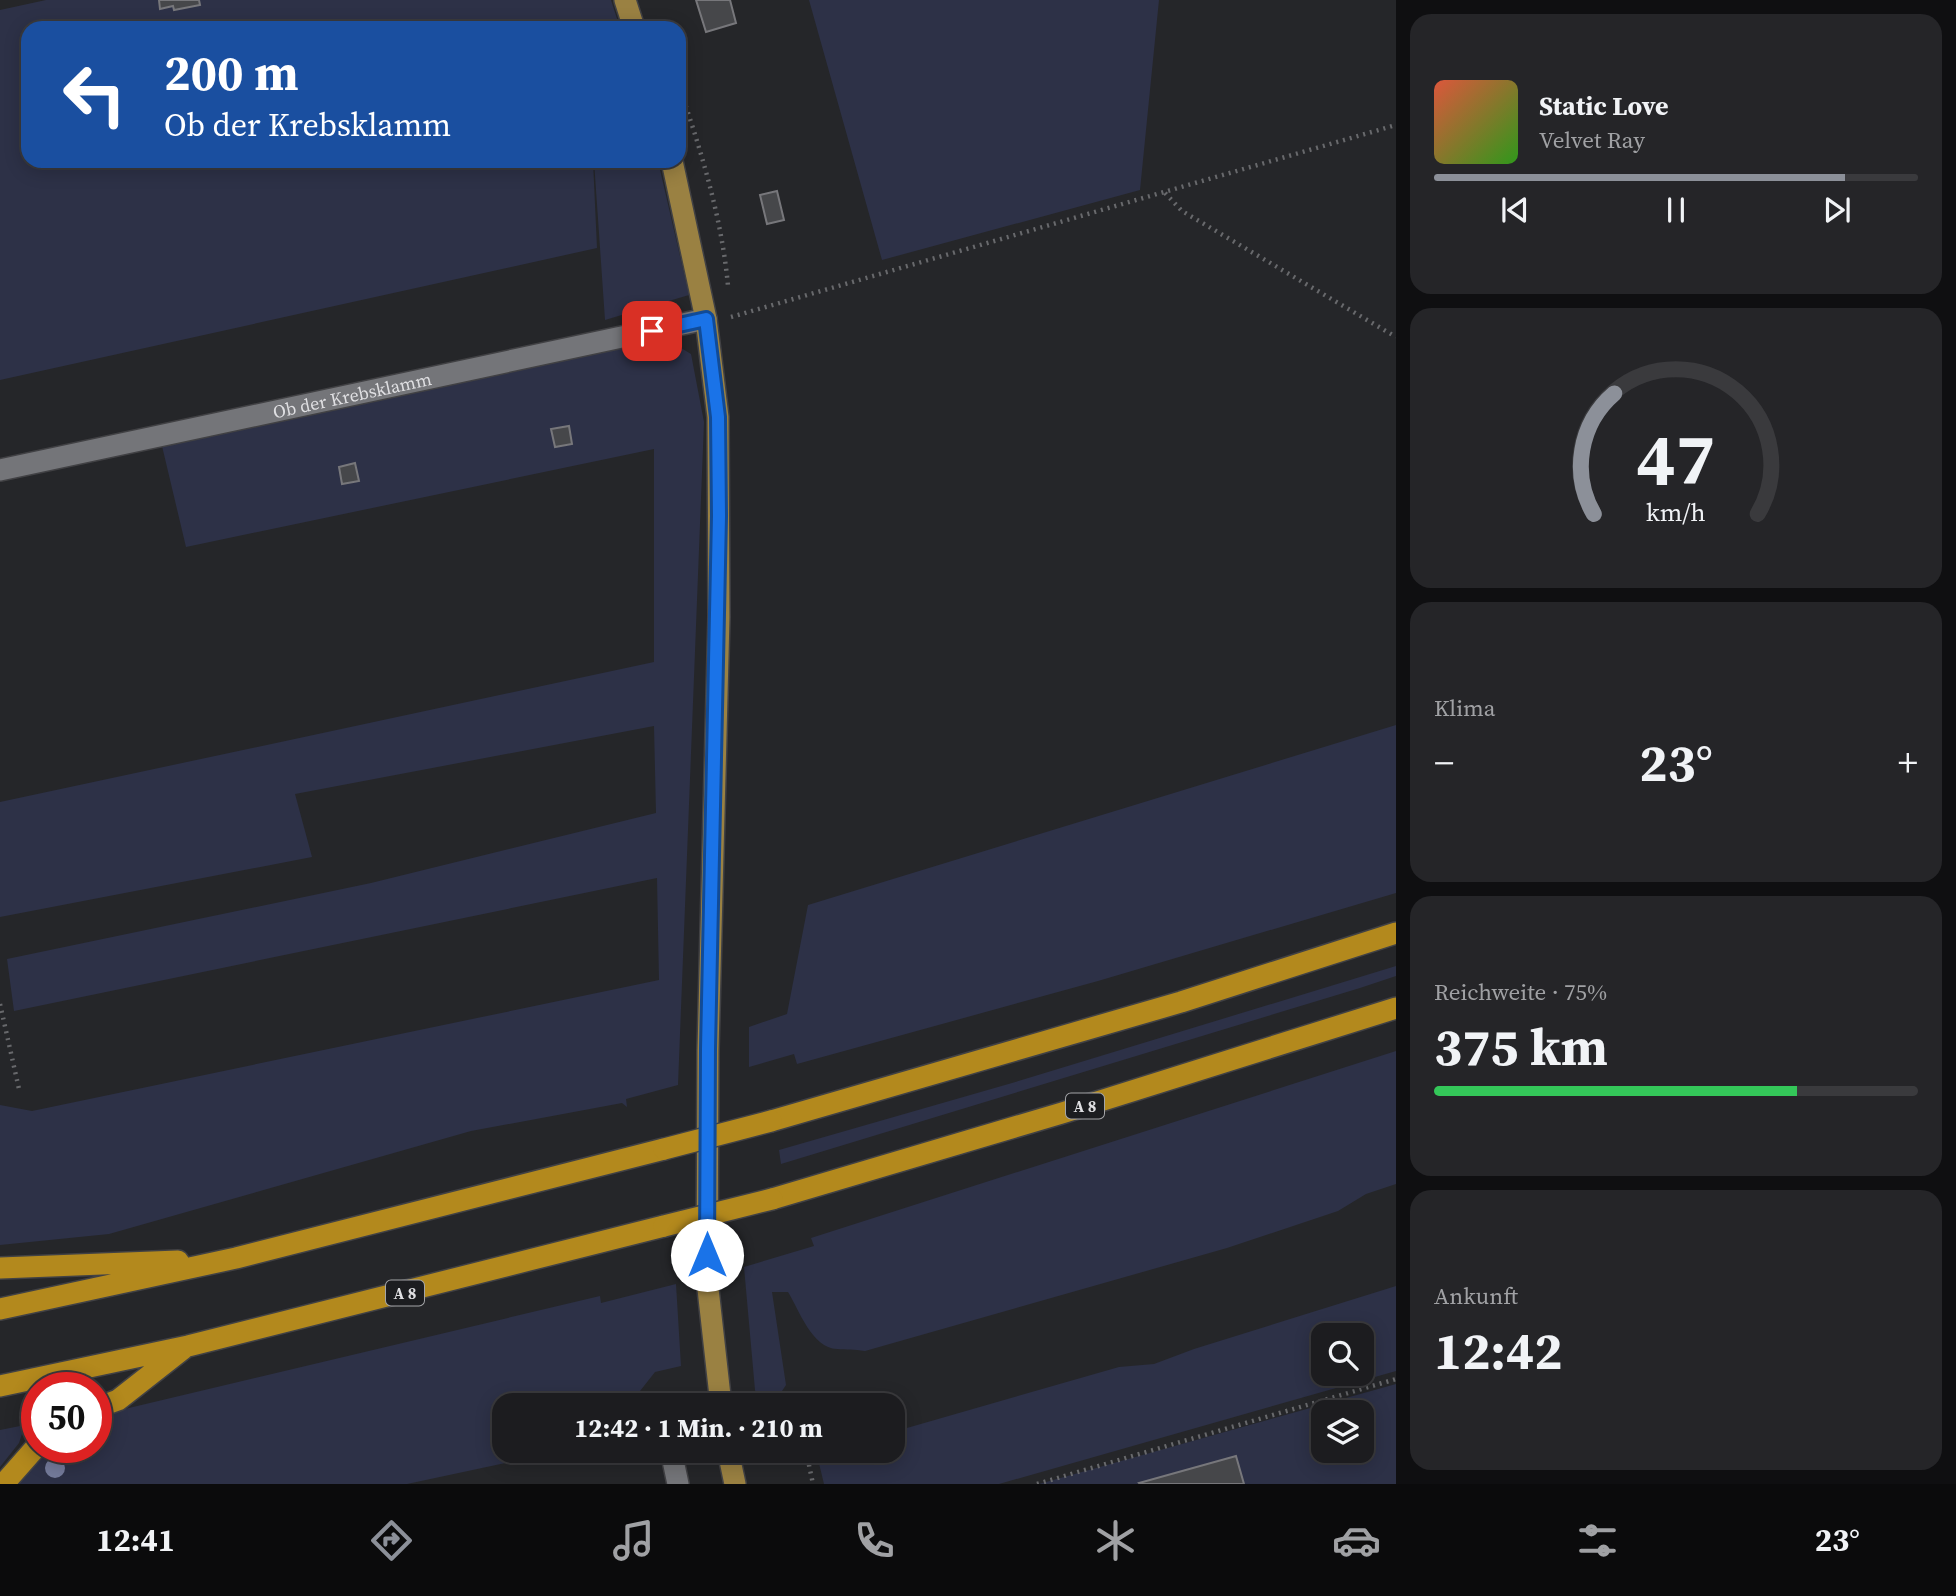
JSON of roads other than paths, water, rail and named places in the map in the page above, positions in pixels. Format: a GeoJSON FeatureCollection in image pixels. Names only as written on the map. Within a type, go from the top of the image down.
{"type":"FeatureCollection","features":[{"type":"Feature","properties":{"kind":"highway"},"geometry":{"type":"LineString","coordinates":[[0,1309],[236,1258],[771,1121],[1181,1002],[1396,933]]}},
{"type":"Feature","properties":{"kind":"highway","name":"A 8"},"geometry":{"type":"LineString","coordinates":[[0,1386],[188,1346],[772,1199],[1062,1113],[1396,1008]]}},
{"type":"Feature","properties":{"kind":"highway"},"geometry":{"type":"LineString","coordinates":[[0,1268],[236,1258]]}},
{"type":"Feature","properties":{"kind":"highway"},"geometry":{"type":"LineString","coordinates":[[112,1402],[188,1346]]}},
{"type":"Feature","properties":{"kind":"highway"},"geometry":{"type":"LineString","coordinates":[[7,1481],[23,1463]]}},
{"type":"Feature","properties":{"kind":"main road"},"geometry":{"type":"LineString","coordinates":[[625,0],[632,21]]}},
{"type":"Feature","properties":{"kind":"main road"},"geometry":{"type":"LineString","coordinates":[[674,168],[706,319],[718,417],[719,516],[708,1036],[707,1280],[720,1393]]}},
{"type":"Feature","properties":{"kind":"main road"},"geometry":{"type":"LineString","coordinates":[[731,1463],[735,1484]]}},
{"type":"Feature","properties":{"kind":"lane","name":"Ob der Krebsklamm"},"geometry":{"type":"LineString","coordinates":[[0,470],[706,319]]}},
{"type":"Feature","properties":{"kind":"lane"},"geometry":{"type":"LineString","coordinates":[[674,1463],[678,1484]]}}]}
